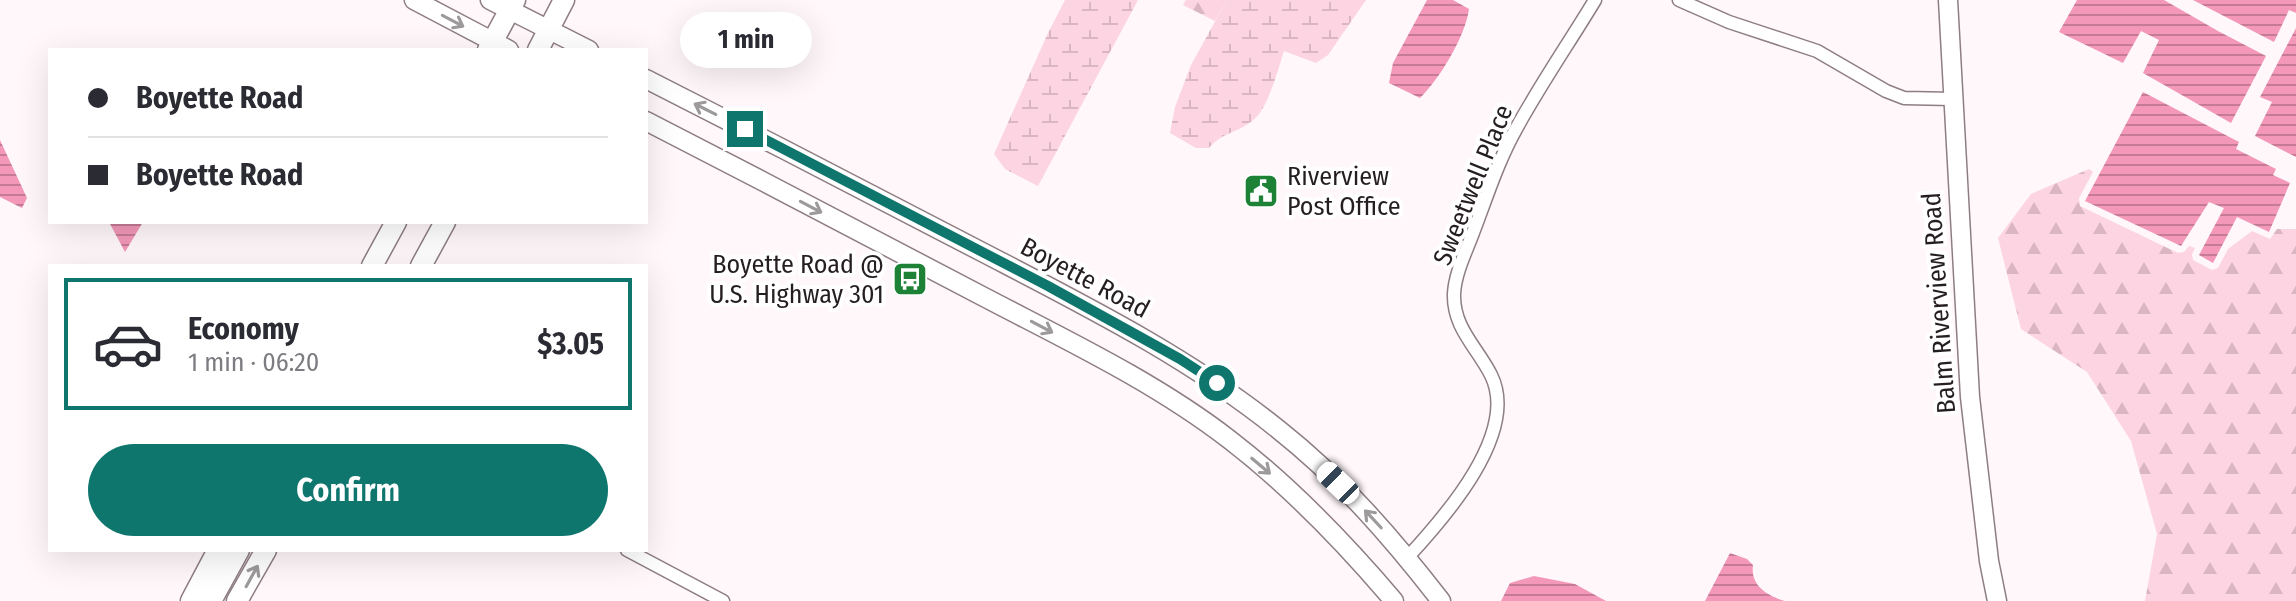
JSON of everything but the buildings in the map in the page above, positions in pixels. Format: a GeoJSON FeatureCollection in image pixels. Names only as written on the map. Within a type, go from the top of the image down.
{"type":"FeatureCollection","features":[{"type":"Feature","properties":{"kind":"main road"},"geometry":{"type":"LineString","coordinates":[[414,0],[497,47],[512,5]]}},
{"type":"Feature","properties":{"kind":"main road"},"geometry":{"type":"LineString","coordinates":[[490,0],[512,5],[549,30],[585,48]]}},
{"type":"Feature","properties":{"kind":"main road"},"geometry":{"type":"LineString","coordinates":[[539,48],[564,0]]}},
{"type":"Feature","properties":{"kind":"main road","name":"Balm Riverview Road"},"geometry":{"type":"LineString","coordinates":[[1948,0],[1970,397],[1989,561],[1997,601]]}},
{"type":"Feature","properties":{"kind":"main road","name":"Boyette Road"},"geometry":{"type":"LineString","coordinates":[[648,80],[1048,286],[1180,359],[1283,433],[1354,498],[1441,601]]}},
{"type":"Feature","properties":{"kind":"main road"},"geometry":{"type":"LineString","coordinates":[[648,122],[1152,387],[1266,469],[1336,536],[1394,601]]}},
{"type":"Feature","properties":{"kind":"main road"},"geometry":{"type":"LineString","coordinates":[[373,264],[395,224]]}},
{"type":"Feature","properties":{"kind":"main road"},"geometry":{"type":"LineString","coordinates":[[422,264],[444,224]]}},
{"type":"Feature","properties":{"kind":"main road"},"geometry":{"type":"LineString","coordinates":[[191,601],[217,552]]}},
{"type":"Feature","properties":{"kind":"main road"},"geometry":{"type":"LineString","coordinates":[[211,601],[238,552]]}},
{"type":"Feature","properties":{"kind":"main road"},"geometry":{"type":"LineString","coordinates":[[237,601],[265,552]]}},
{"type":"Feature","properties":{"kind":"street","name":"Sweetwell Place"},"geometry":{"type":"LineString","coordinates":[[1407,558],[1430,533],[1474,471],[1495,427],[1496,388],[1456,315],[1454,294],[1458,274],[1514,132],[1595,0]]}},
{"type":"Feature","properties":{"kind":"street"},"geometry":{"type":"LineString","coordinates":[[1679,0],[1729,22],[1817,51],[1877,87],[1904,98],[1953,99]]}},
{"type":"Feature","properties":{"kind":"street"},"geometry":{"type":"LineString","coordinates":[[631,552],[723,601]]}},
{"type":"Feature","properties":{"kind":"green space"},"geometry":{"type":"Polygon","coordinates":[[[1065,0],[1138,0],[1038,186],[1005,169],[994,154],[1065,0]]]}},
{"type":"Feature","properties":{"kind":"green space"},"geometry":{"type":"Polygon","coordinates":[[[1186,0],[1227,0],[1215,21],[1183,5],[1186,0]]]}},
{"type":"Feature","properties":{"kind":"green space"},"geometry":{"type":"Polygon","coordinates":[[[1227,0],[1366,0],[1328,55],[1316,63],[1284,51],[1272,89],[1258,116],[1209,148],[1196,148],[1170,133],[1175,107],[1191,65],[1227,0]]]}},
{"type":"Feature","properties":{"kind":"green space"},"geometry":{"type":"Polygon","coordinates":[[[2089,169],[2093,172],[2079,198],[2080,206],[2178,253],[2189,246],[2195,248],[2193,260],[2212,270],[2218,268],[2228,249],[2252,231],[2270,239],[2277,229],[2296,229],[2296,601],[2145,601],[2157,534],[2131,441],[2087,372],[2021,329],[1998,238],[2031,194],[2089,169]]]}},
{"type":"Feature","properties":{"kind":"shaded area"},"geometry":{"type":"Polygon","coordinates":[[[1427,0],[1453,0],[1469,9],[1450,56],[1436,80],[1420,98],[1389,83],[1393,63],[1427,0]]]}},
{"type":"Feature","properties":{"kind":"shaded area"},"geometry":{"type":"Polygon","coordinates":[[[2077,0],[2164,0],[2266,56],[2231,123],[2143,73],[2159,40],[2141,31],[2123,63],[2059,32],[2077,0]]]}},
{"type":"Feature","properties":{"kind":"shaded area"},"geometry":{"type":"Polygon","coordinates":[[[2193,0],[2296,0],[2296,13],[2289,10],[2274,42],[2193,0]]]}},
{"type":"Feature","properties":{"kind":"shaded area"},"geometry":{"type":"Polygon","coordinates":[[[2296,28],[2296,157],[2255,136],[2272,102],[2260,97],[2296,28]]]}},
{"type":"Feature","properties":{"kind":"shaded area"},"geometry":{"type":"Polygon","coordinates":[[[2143,92],[2239,142],[2236,149],[2276,169],[2273,175],[2290,183],[2269,232],[2237,217],[2213,263],[2199,255],[2224,208],[2209,202],[2181,246],[2085,201],[2143,92]]]}},
{"type":"Feature","properties":{"kind":"shaded area"},"geometry":{"type":"Polygon","coordinates":[[[0,140],[27,198],[22,208],[0,197],[0,140]]]}},
{"type":"Feature","properties":{"kind":"shaded area"},"geometry":{"type":"Polygon","coordinates":[[[110,224],[142,224],[125,252],[110,224]]]}},
{"type":"Feature","properties":{"kind":"shaded area"},"geometry":{"type":"Polygon","coordinates":[[[1730,553],[1747,559],[1753,565],[1757,584],[1772,596],[1785,601],[1705,601],[1730,553]]]}},
{"type":"Feature","properties":{"kind":"shaded area"},"geometry":{"type":"Polygon","coordinates":[[[1534,576],[1575,584],[1606,601],[1501,601],[1510,583],[1534,576]]]}},
{"type":"Feature","properties":{"kind":"place","name":"Riverview Post Office"},"geometry":{"type":"Point","coordinates":[1261,191]}},
{"type":"Feature","properties":{"kind":"place","name":"Boyette Road @ U.S. Highway 301"},"geometry":{"type":"Point","coordinates":[910,279]}},
{"type":"Feature","properties":{"kind":"route"},"geometry":{"type":"LineString","coordinates":[[745,129],[1048,286],[1217,383]]}}]}
